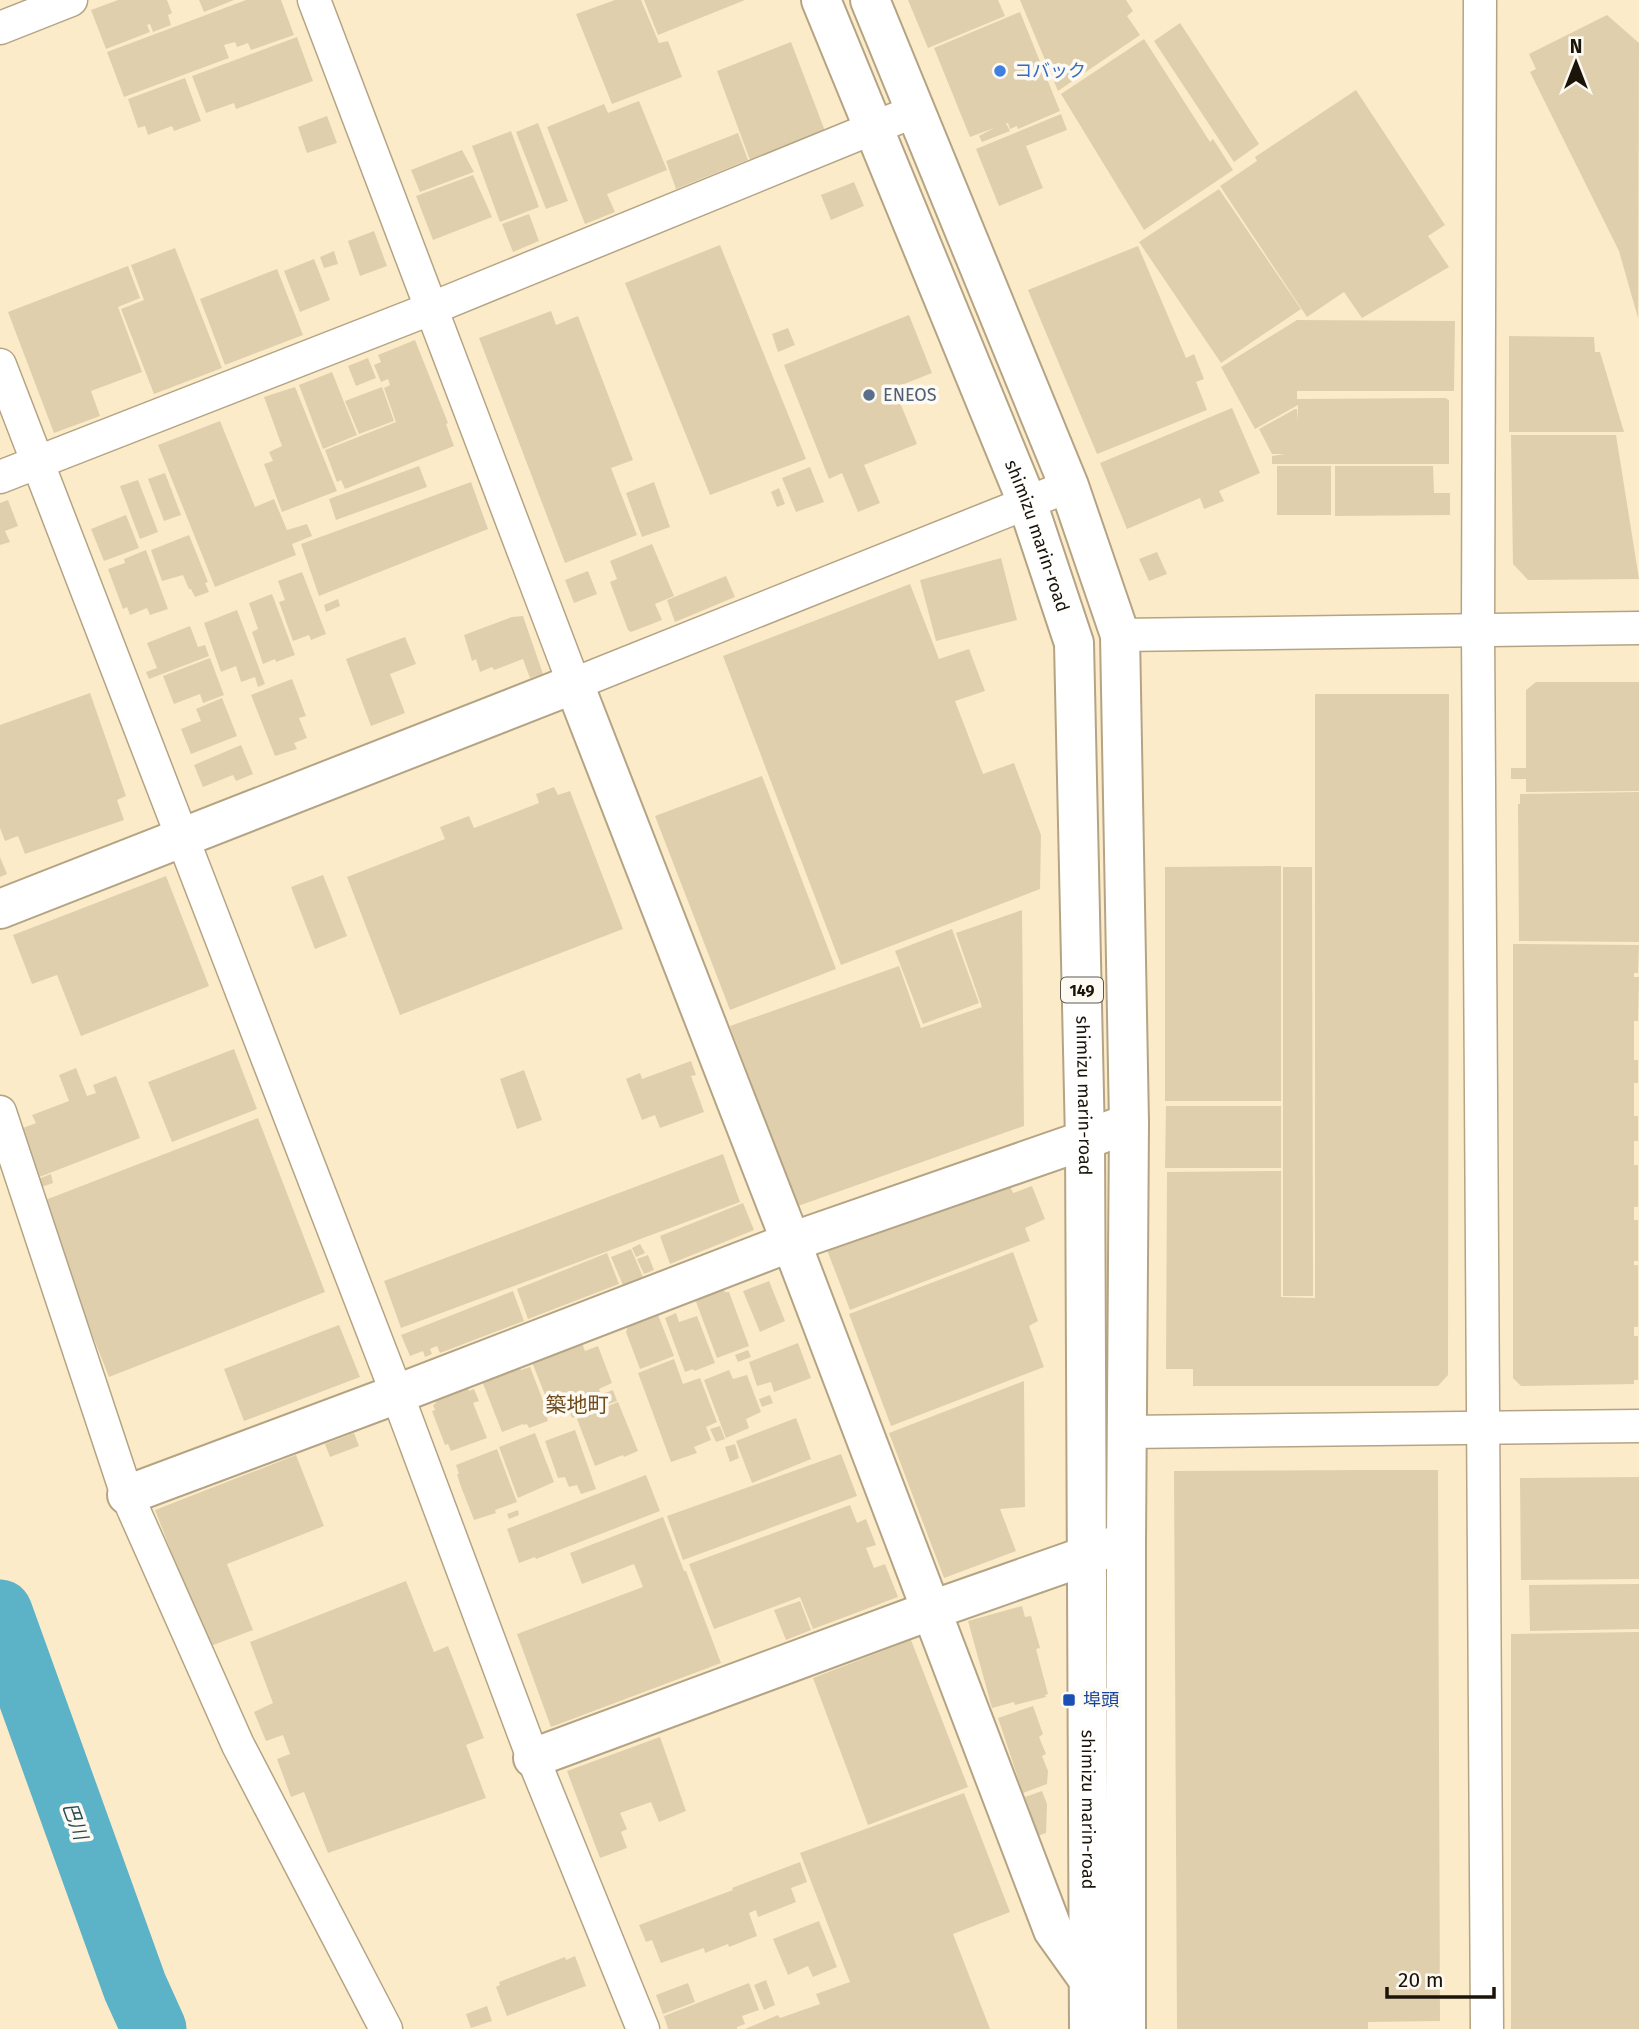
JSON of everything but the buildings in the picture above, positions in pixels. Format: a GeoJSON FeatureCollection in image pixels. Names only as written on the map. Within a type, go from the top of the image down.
{"type":"FeatureCollection","features":[{"type":"Feature","properties":{"kind":"main road","name":"shimizu marin-road"},"geometry":{"type":"LineString","coordinates":[[821,0],[1027,502],[1074,643],[1085,1140],[1089,2029]]}},
{"type":"Feature","properties":{"kind":"main road","name":"149"},"geometry":{"type":"LineString","coordinates":[[870,0],[1069,486],[1120,635],[1129,1123],[1126,2029]]}},
{"type":"Feature","properties":{"kind":"main road"},"geometry":{"type":"LineString","coordinates":[[0,909],[574,684],[791,1242],[1053,1930],[1088,1979],[1126,1979]]}},
{"type":"Feature","properties":{"kind":"main road"},"geometry":{"type":"LineString","coordinates":[[127,1495],[791,1242],[1129,1123]]}},
{"type":"Feature","properties":{"kind":"main road"},"geometry":{"type":"LineString","coordinates":[[533,1758],[932,1610],[1126,1542]]}},
{"type":"Feature","properties":{"kind":"street"},"geometry":{"type":"LineString","coordinates":[[0,28],[71,0]]}},
{"type":"Feature","properties":{"kind":"street"},"geometry":{"type":"LineString","coordinates":[[314,0],[574,684],[1069,486]]}},
{"type":"Feature","properties":{"kind":"street"},"geometry":{"type":"LineString","coordinates":[[1480,0],[1478,630],[1487,2029]]}},
{"type":"Feature","properties":{"kind":"street"},"geometry":{"type":"LineString","coordinates":[[0,477],[430,309],[915,111]]}},
{"type":"Feature","properties":{"kind":"street"},"geometry":{"type":"LineString","coordinates":[[0,365],[397,1394],[533,1758],[643,2029]]}},
{"type":"Feature","properties":{"kind":"street"},"geometry":{"type":"LineString","coordinates":[[1120,635],[1639,628]]}},
{"type":"Feature","properties":{"kind":"street"},"geometry":{"type":"LineString","coordinates":[[0,1112],[127,1495],[239,1745],[386,2029]]}},
{"type":"Feature","properties":{"kind":"street"},"geometry":{"type":"LineString","coordinates":[[1127,1432],[1639,1426]]}},
{"type":"Feature","properties":{"kind":"waterway","name":"巴川"},"geometry":{"type":"LineString","coordinates":[[0,1612],[135,1987],[154,2029]]}},
{"type":"Feature","properties":{"kind":"place","name":"コバック"},"geometry":{"type":"Point","coordinates":[1000,71]}},
{"type":"Feature","properties":{"kind":"place","name":"ENEOS"},"geometry":{"type":"Point","coordinates":[869,395]}},
{"type":"Feature","properties":{"kind":"place","name":"埠頭"},"geometry":{"type":"Point","coordinates":[1069,1700]}},
{"type":"Feature","properties":{"kind":"district","name":"築地町"},"geometry":{"type":"Point","coordinates":[577,1405]}}]}
